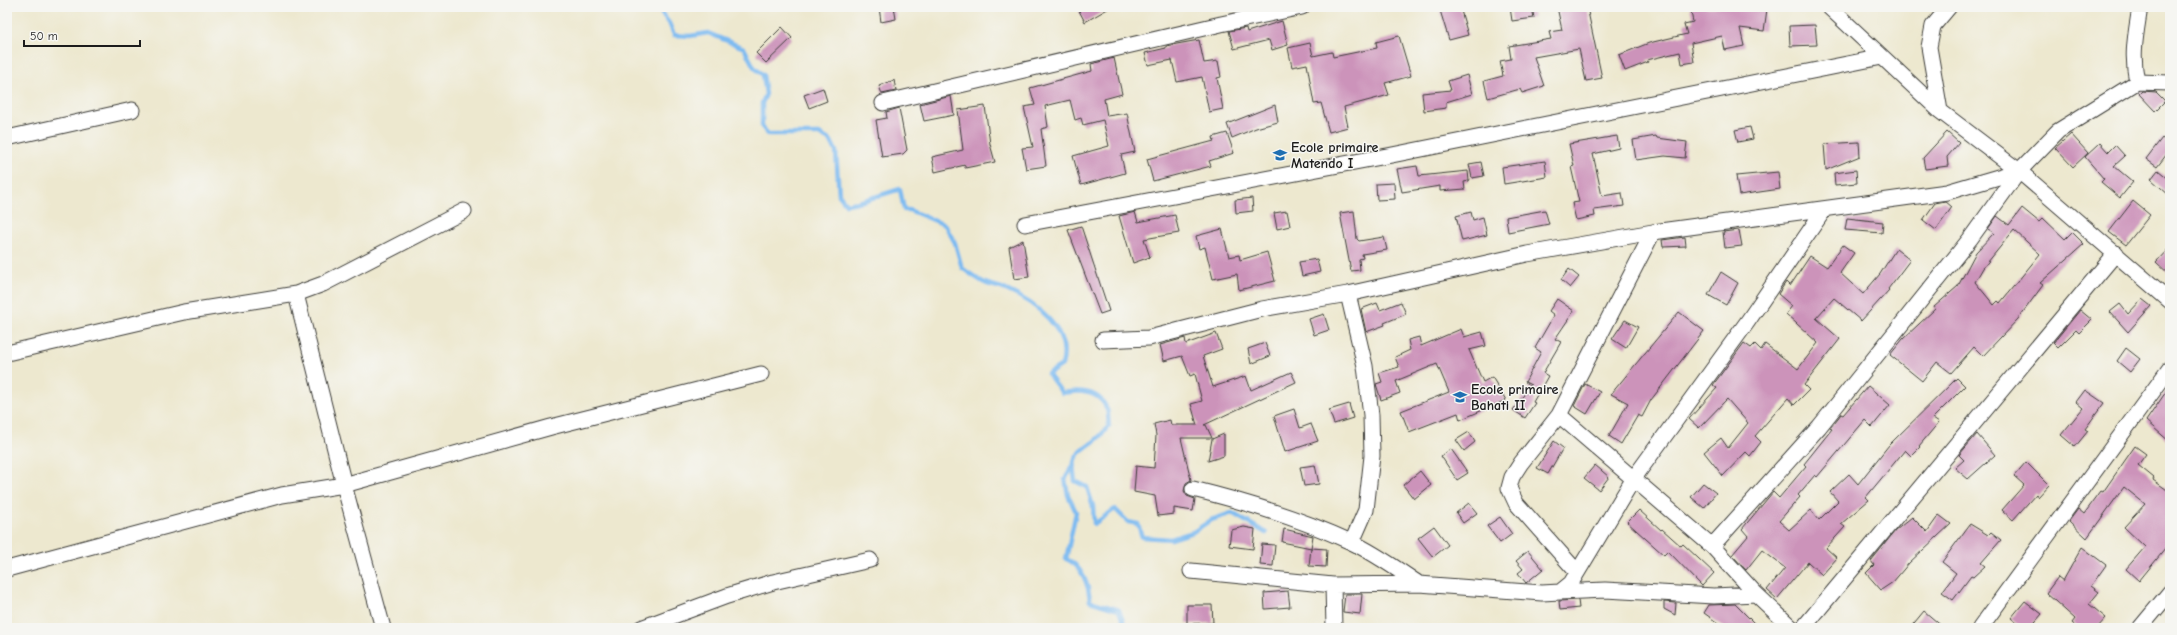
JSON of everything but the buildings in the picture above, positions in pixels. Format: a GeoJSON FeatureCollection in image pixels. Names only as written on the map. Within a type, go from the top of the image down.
{"type":"FeatureCollection","features":[{"type":"Feature","properties":{"kind":"street"},"geometry":{"type":"LineString","coordinates":[[883,103],[1221,24],[1302,7]]}},
{"type":"Feature","properties":{"kind":"street"},"geometry":{"type":"LineString","coordinates":[[1829,7],[1940,111],[2019,171],[2170,301]]}},
{"type":"Feature","properties":{"kind":"street"},"geometry":{"type":"LineString","coordinates":[[1940,111],[1929,48],[1933,26],[1949,7]]}},
{"type":"Feature","properties":{"kind":"street"},"geometry":{"type":"LineString","coordinates":[[2137,82],[2133,65],[2133,50],[2140,7]]}},
{"type":"Feature","properties":{"kind":"street"},"geometry":{"type":"LineString","coordinates":[[1025,224],[1392,155],[1882,57]]}},
{"type":"Feature","properties":{"kind":"street"},"geometry":{"type":"LineString","coordinates":[[1712,546],[1818,427],[1970,239],[2019,171],[2058,130],[2137,82],[2170,83]]}},
{"type":"Feature","properties":{"kind":"street"},"geometry":{"type":"LineString","coordinates":[[7,138],[132,110]]}},
{"type":"Feature","properties":{"kind":"street"},"geometry":{"type":"LineString","coordinates":[[1103,340],[1149,338],[1262,309],[1348,294],[1526,254],[1653,232],[1824,210],[1946,192],[2019,171]]}},
{"type":"Feature","properties":{"kind":"street"},"geometry":{"type":"LineString","coordinates":[[1560,592],[1571,583],[1634,478],[1748,321],[1824,210]]}},
{"type":"Feature","properties":{"kind":"street"},"geometry":{"type":"LineString","coordinates":[[7,353],[184,312],[296,294],[322,284],[464,211]]}},
{"type":"Feature","properties":{"kind":"street"},"geometry":{"type":"LineString","coordinates":[[1578,572],[1516,503],[1509,488],[1512,477],[1521,463],[1559,415],[1653,232]]}},
{"type":"Feature","properties":{"kind":"street"},"geometry":{"type":"LineString","coordinates":[[1803,628],[2116,254]]}},
{"type":"Feature","properties":{"kind":"street"},"geometry":{"type":"LineString","coordinates":[[296,294],[344,485],[383,628]]}},
{"type":"Feature","properties":{"kind":"street"},"geometry":{"type":"LineString","coordinates":[[1348,294],[1365,366],[1371,415],[1372,456],[1366,510],[1352,542]]}},
{"type":"Feature","properties":{"kind":"street"},"geometry":{"type":"LineString","coordinates":[[1980,628],[2170,368]]}},
{"type":"Feature","properties":{"kind":"street"},"geometry":{"type":"LineString","coordinates":[[7,568],[282,495],[344,485],[551,427],[761,374]]}},
{"type":"Feature","properties":{"kind":"street"},"geometry":{"type":"LineString","coordinates":[[1559,415],[1712,546],[1756,594],[1792,628]]}},
{"type":"Feature","properties":{"kind":"street"},"geometry":{"type":"LineString","coordinates":[[1193,490],[1255,506],[1352,542],[1374,554],[1418,584]]}},
{"type":"Feature","properties":{"kind":"street"},"geometry":{"type":"LineString","coordinates":[[641,628],[727,596],[773,582],[870,560]]}},
{"type":"Feature","properties":{"kind":"street"},"geometry":{"type":"LineString","coordinates":[[1191,571],[1333,585],[1418,584],[1542,593],[1605,590],[1714,596],[1756,594]]}},
{"type":"Feature","properties":{"kind":"street"},"geometry":{"type":"LineString","coordinates":[[1333,585],[1334,628]]}},
{"type":"Feature","properties":{"kind":"street"},"geometry":{"type":"LineString","coordinates":[[2140,628],[2170,592]]}},
{"type":"Feature","properties":{"kind":"waterway"},"geometry":{"type":"LineString","coordinates":[[657,7],[669,23],[674,35],[690,36],[708,33],[744,48],[754,67],[763,75],[766,94],[762,103],[762,127],[768,134],[819,134],[831,141],[836,151],[839,195],[846,204],[859,202],[900,189],[904,210],[909,210],[945,225],[955,243],[962,268],[983,282],[1003,289],[1029,302],[1049,319],[1057,329],[1062,340],[1064,352],[1062,365],[1048,374],[1062,393],[1087,392],[1093,394],[1102,401],[1108,411],[1109,426],[1098,438],[1080,452],[1074,460],[1075,481],[1087,487],[1093,506],[1094,524],[1115,509],[1128,522],[1138,524],[1142,537],[1171,539],[1193,532],[1211,520],[1232,513],[1266,533]]}},
{"type":"Feature","properties":{"kind":"waterway"},"geometry":{"type":"LineString","coordinates":[[1073,466],[1065,479],[1068,495],[1076,512],[1066,559],[1072,562],[1084,577],[1090,601],[1119,610],[1124,624],[1121,628]]}},
{"type":"Feature","properties":{"kind":"place","name":"Ecole primaire Matendo I"},"geometry":{"type":"Point","coordinates":[1280,155]}},
{"type":"Feature","properties":{"kind":"place","name":"Ecole primaire Bahati II"},"geometry":{"type":"Point","coordinates":[1460,397]}}]}
